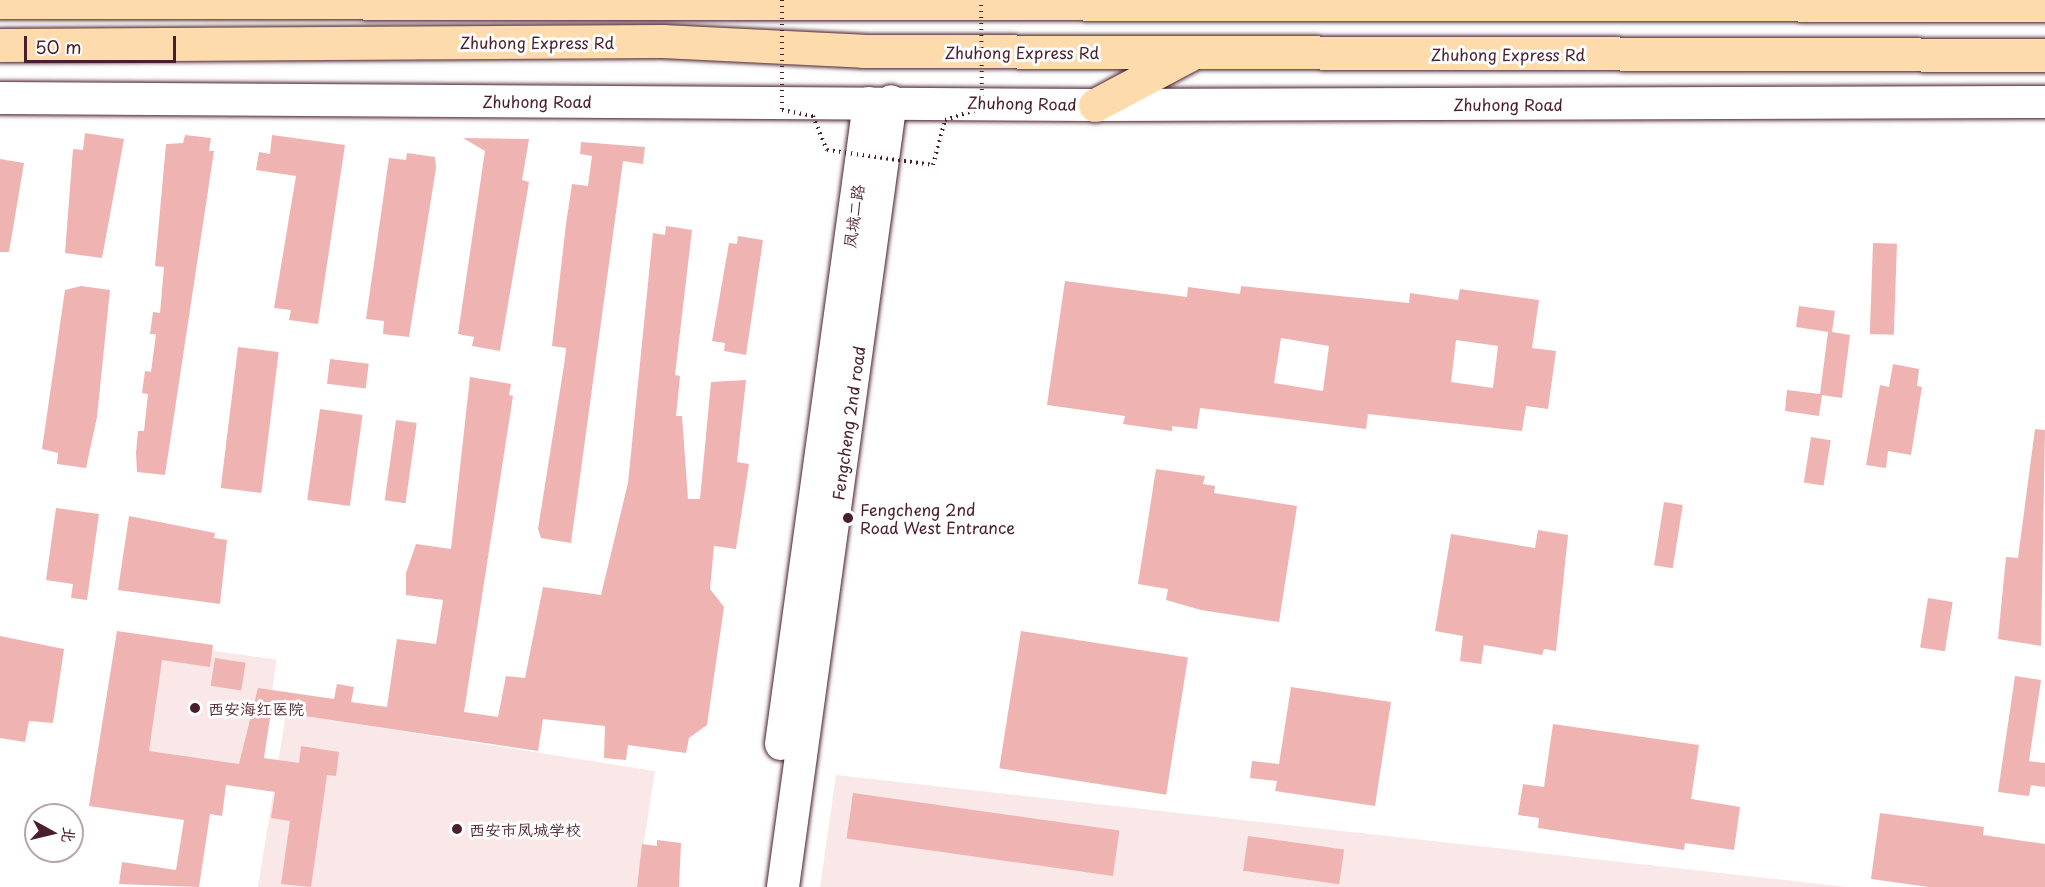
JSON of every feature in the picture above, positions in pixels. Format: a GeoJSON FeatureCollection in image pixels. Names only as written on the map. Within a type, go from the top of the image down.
{"type":"FeatureCollection","features":[{"type":"Feature","properties":{"kind":"highway"},"geometry":{"type":"LineString","coordinates":[[0,2],[928,0],[2045,5]]}},
{"type":"Feature","properties":{"kind":"highway","name":"Zhuhong Express Rd"},"geometry":{"type":"LineString","coordinates":[[0,45],[662,42],[863,51],[2045,55]]}},
{"type":"Feature","properties":{"kind":"highway"},"geometry":{"type":"LineString","coordinates":[[1095,105],[1192,53]]}},
{"type":"Feature","properties":{"kind":"main road","name":"Zhuhong Road"},"geometry":{"type":"LineString","coordinates":[[0,98],[1095,105],[2045,102]]}},
{"type":"Feature","properties":{"kind":"main road","name":"凤城二路"},"geometry":{"type":"LineString","coordinates":[[761,887],[880,102]]}},
{"type":"Feature","properties":{"kind":"main road","name":"Fengcheng 2nd road"},"geometry":{"type":"LineString","coordinates":[[783,887],[880,102]]}},
{"type":"Feature","properties":{"kind":"path"},"geometry":{"type":"LineString","coordinates":[[782,0],[782,110],[813,116],[827,150],[933,165],[945,120],[982,108],[981,0]]}},
{"type":"Feature","properties":{"kind":"shaded area","name":"西安海红医院"},"geometry":{"type":"Polygon","coordinates":[[[130,639],[277,660],[260,775],[114,755],[130,639]]]}},
{"type":"Feature","properties":{"kind":"shaded area","name":"西安市凤城学校"},"geometry":{"type":"Polygon","coordinates":[[[286,713],[655,771],[637,887],[258,887],[286,713]]]}},
{"type":"Feature","properties":{"kind":"shaded area"},"geometry":{"type":"Polygon","coordinates":[[[836,775],[1848,887],[820,887],[836,775]]]}},
{"type":"Feature","properties":{"kind":"building"},"geometry":{"type":"Polygon","coordinates":[[[85,133],[124,139],[102,258],[65,253],[73,149],[83,150],[85,133]]]}},
{"type":"Feature","properties":{"kind":"building"},"geometry":{"type":"Polygon","coordinates":[[[185,135],[211,138],[209,151],[214,151],[165,475],[137,472],[136,453],[138,431],[144,431],[148,394],[142,393],[145,371],[151,372],[156,334],[150,334],[153,312],[160,313],[164,267],[155,266],[166,144],[183,143],[185,135]]]}},
{"type":"Feature","properties":{"kind":"building"},"geometry":{"type":"Polygon","coordinates":[[[272,135],[345,145],[318,324],[289,320],[291,310],[274,308],[296,176],[256,170],[259,152],[270,154],[272,135]]]}},
{"type":"Feature","properties":{"kind":"building"},"geometry":{"type":"Polygon","coordinates":[[[463,138],[529,139],[522,180],[529,182],[500,351],[472,346],[474,337],[458,334],[485,151],[463,138]]]}},
{"type":"Feature","properties":{"kind":"building"},"geometry":{"type":"Polygon","coordinates":[[[581,142],[645,147],[643,164],[623,161],[571,543],[541,538],[538,529],[565,359],[566,348],[552,346],[566,224],[572,184],[588,186],[592,156],[580,154],[581,142]]]}},
{"type":"Feature","properties":{"kind":"building"},"geometry":{"type":"Polygon","coordinates":[[[407,153],[435,157],[436,168],[409,337],[383,334],[384,321],[366,319],[389,158],[406,160],[407,153]]]}},
{"type":"Feature","properties":{"kind":"building"},"geometry":{"type":"Polygon","coordinates":[[[0,159],[24,163],[9,252],[0,252],[0,159]]]}},
{"type":"Feature","properties":{"kind":"building"},"geometry":{"type":"Polygon","coordinates":[[[666,226],[692,230],[675,375],[680,376],[676,416],[682,416],[688,499],[700,499],[711,382],[746,380],[737,462],[749,464],[736,549],[714,546],[710,589],[724,607],[707,725],[689,738],[686,753],[628,745],[626,760],[604,758],[605,726],[543,719],[538,751],[271,711],[264,758],[299,763],[301,746],[339,752],[336,776],[327,775],[311,887],[281,884],[290,821],[271,818],[275,792],[226,785],[222,816],[210,814],[199,887],[119,884],[122,862],[176,870],[184,820],[89,806],[117,631],[213,645],[210,667],[162,660],[149,751],[239,764],[258,688],[334,699],[337,684],[354,687],[351,702],[387,707],[397,639],[436,644],[443,600],[406,595],[406,573],[416,544],[451,549],[470,377],[511,384],[509,395],[513,396],[464,712],[498,717],[506,676],[525,678],[543,587],[601,595],[628,483],[653,233],[665,235],[666,226]]]}},
{"type":"Feature","properties":{"kind":"building"},"geometry":{"type":"Polygon","coordinates":[[[738,236],[763,240],[746,355],[724,351],[725,343],[712,341],[729,243],[737,244],[738,236]]]}},
{"type":"Feature","properties":{"kind":"building"},"geometry":{"type":"Polygon","coordinates":[[[1873,243],[1897,244],[1894,335],[1870,334],[1873,243]]]}},
{"type":"Feature","properties":{"kind":"building"},"geometry":{"type":"Polygon","coordinates":[[[1065,281],[1187,297],[1188,287],[1240,294],[1241,286],[1409,303],[1410,293],[1458,300],[1460,289],[1539,300],[1532,348],[1556,351],[1548,409],[1526,406],[1522,431],[1368,414],[1366,429],[1200,408],[1197,429],[1172,426],[1172,431],[1123,424],[1125,416],[1047,405],[1065,281]],[[1281,338],[1274,383],[1323,391],[1329,346],[1281,338]],[[1456,340],[1451,382],[1493,388],[1498,346],[1456,340]]]}},
{"type":"Feature","properties":{"kind":"building"},"geometry":{"type":"Polygon","coordinates":[[[81,286],[110,290],[97,417],[86,468],[57,464],[58,453],[42,449],[65,290],[81,286]]]}},
{"type":"Feature","properties":{"kind":"building"},"geometry":{"type":"Polygon","coordinates":[[[1799,306],[1835,311],[1832,332],[1850,335],[1842,398],[1822,395],[1819,416],[1785,411],[1787,390],[1820,394],[1828,332],[1796,327],[1799,306]]]}},
{"type":"Feature","properties":{"kind":"building"},"geometry":{"type":"Polygon","coordinates":[[[238,347],[279,352],[261,493],[221,488],[238,347]]]}},
{"type":"Feature","properties":{"kind":"building"},"geometry":{"type":"Polygon","coordinates":[[[330,359],[369,364],[366,389],[327,384],[330,359]]]}},
{"type":"Feature","properties":{"kind":"building"},"geometry":{"type":"Polygon","coordinates":[[[1893,364],[1919,369],[1917,386],[1922,387],[1911,455],[1888,451],[1886,468],[1866,465],[1880,385],[1889,387],[1893,364]]]}},
{"type":"Feature","properties":{"kind":"building"},"geometry":{"type":"Polygon","coordinates":[[[320,409],[363,415],[350,506],[307,500],[320,409]]]}},
{"type":"Feature","properties":{"kind":"building"},"geometry":{"type":"Polygon","coordinates":[[[396,420],[417,423],[406,503],[385,500],[396,420]]]}},
{"type":"Feature","properties":{"kind":"building"},"geometry":{"type":"Polygon","coordinates":[[[2035,429],[2045,430],[2041,646],[1998,639],[2006,557],[2018,558],[2035,429]]]}},
{"type":"Feature","properties":{"kind":"building"},"geometry":{"type":"Polygon","coordinates":[[[1811,437],[1831,440],[1824,486],[1804,482],[1811,437]]]}},
{"type":"Feature","properties":{"kind":"building"},"geometry":{"type":"Polygon","coordinates":[[[1156,469],[1205,476],[1203,484],[1215,486],[1214,493],[1297,506],[1279,622],[1201,610],[1166,600],[1168,589],[1138,584],[1156,469]]]}},
{"type":"Feature","properties":{"kind":"building"},"geometry":{"type":"Polygon","coordinates":[[[1664,502],[1683,505],[1673,568],[1654,565],[1664,502]]]}},
{"type":"Feature","properties":{"kind":"building"},"geometry":{"type":"Polygon","coordinates":[[[56,508],[99,514],[87,600],[71,598],[73,584],[46,580],[56,508]]]}},
{"type":"Feature","properties":{"kind":"building"},"geometry":{"type":"Polygon","coordinates":[[[129,516],[215,533],[214,538],[227,540],[220,604],[118,590],[129,516]]]}},
{"type":"Feature","properties":{"kind":"building"},"geometry":{"type":"Polygon","coordinates":[[[1538,530],[1568,535],[1556,651],[1544,649],[1542,655],[1484,645],[1481,664],[1460,661],[1463,636],[1435,631],[1451,534],[1535,548],[1538,530]]]}},
{"type":"Feature","properties":{"kind":"building"},"geometry":{"type":"Polygon","coordinates":[[[1928,598],[1953,602],[1945,651],[1920,647],[1928,598]]]}},
{"type":"Feature","properties":{"kind":"building"},"geometry":{"type":"Polygon","coordinates":[[[1021,631],[1188,657],[1166,795],[999,768],[1021,631]]]}},
{"type":"Feature","properties":{"kind":"building"},"geometry":{"type":"Polygon","coordinates":[[[0,636],[64,649],[53,723],[29,721],[25,742],[0,738],[0,636]]]}},
{"type":"Feature","properties":{"kind":"building"},"geometry":{"type":"Polygon","coordinates":[[[215,658],[246,663],[241,691],[211,686],[215,658]]]}},
{"type":"Feature","properties":{"kind":"building"},"geometry":{"type":"Polygon","coordinates":[[[2015,676],[2041,680],[2029,761],[2045,763],[2045,787],[2031,785],[2029,796],[1998,792],[2015,676]]]}},
{"type":"Feature","properties":{"kind":"building"},"geometry":{"type":"Polygon","coordinates":[[[1291,687],[1391,702],[1375,806],[1275,791],[1277,781],[1250,778],[1252,761],[1279,764],[1291,687]]]}},
{"type":"Feature","properties":{"kind":"building"},"geometry":{"type":"Polygon","coordinates":[[[1553,724],[1699,745],[1691,799],[1740,807],[1734,850],[1685,843],[1684,850],[1538,828],[1539,818],[1518,815],[1523,784],[1544,787],[1553,724]]]}},
{"type":"Feature","properties":{"kind":"building"},"geometry":{"type":"Polygon","coordinates":[[[853,793],[1119,830],[1113,876],[847,839],[853,793]]]}},
{"type":"Feature","properties":{"kind":"building"},"geometry":{"type":"Polygon","coordinates":[[[1880,813],[1984,827],[1983,835],[2045,844],[2045,887],[1929,887],[1871,879],[1880,813]]]}},
{"type":"Feature","properties":{"kind":"building"},"geometry":{"type":"Polygon","coordinates":[[[1248,836],[1344,849],[1339,884],[1243,871],[1248,836]]]}},
{"type":"Feature","properties":{"kind":"building"},"geometry":{"type":"Polygon","coordinates":[[[657,840],[681,843],[679,887],[637,887],[642,844],[657,846],[657,840]]]}},
{"type":"Feature","properties":{"kind":"place","name":"Fengcheng 2nd Road West Entrance"},"geometry":{"type":"Point","coordinates":[848,518]}},
{"type":"Feature","properties":{"kind":"place","name":"西安海红医院"},"geometry":{"type":"Point","coordinates":[195,708]}},
{"type":"Feature","properties":{"kind":"place","name":"西安市凤城学校"},"geometry":{"type":"Point","coordinates":[457,829]}}]}
